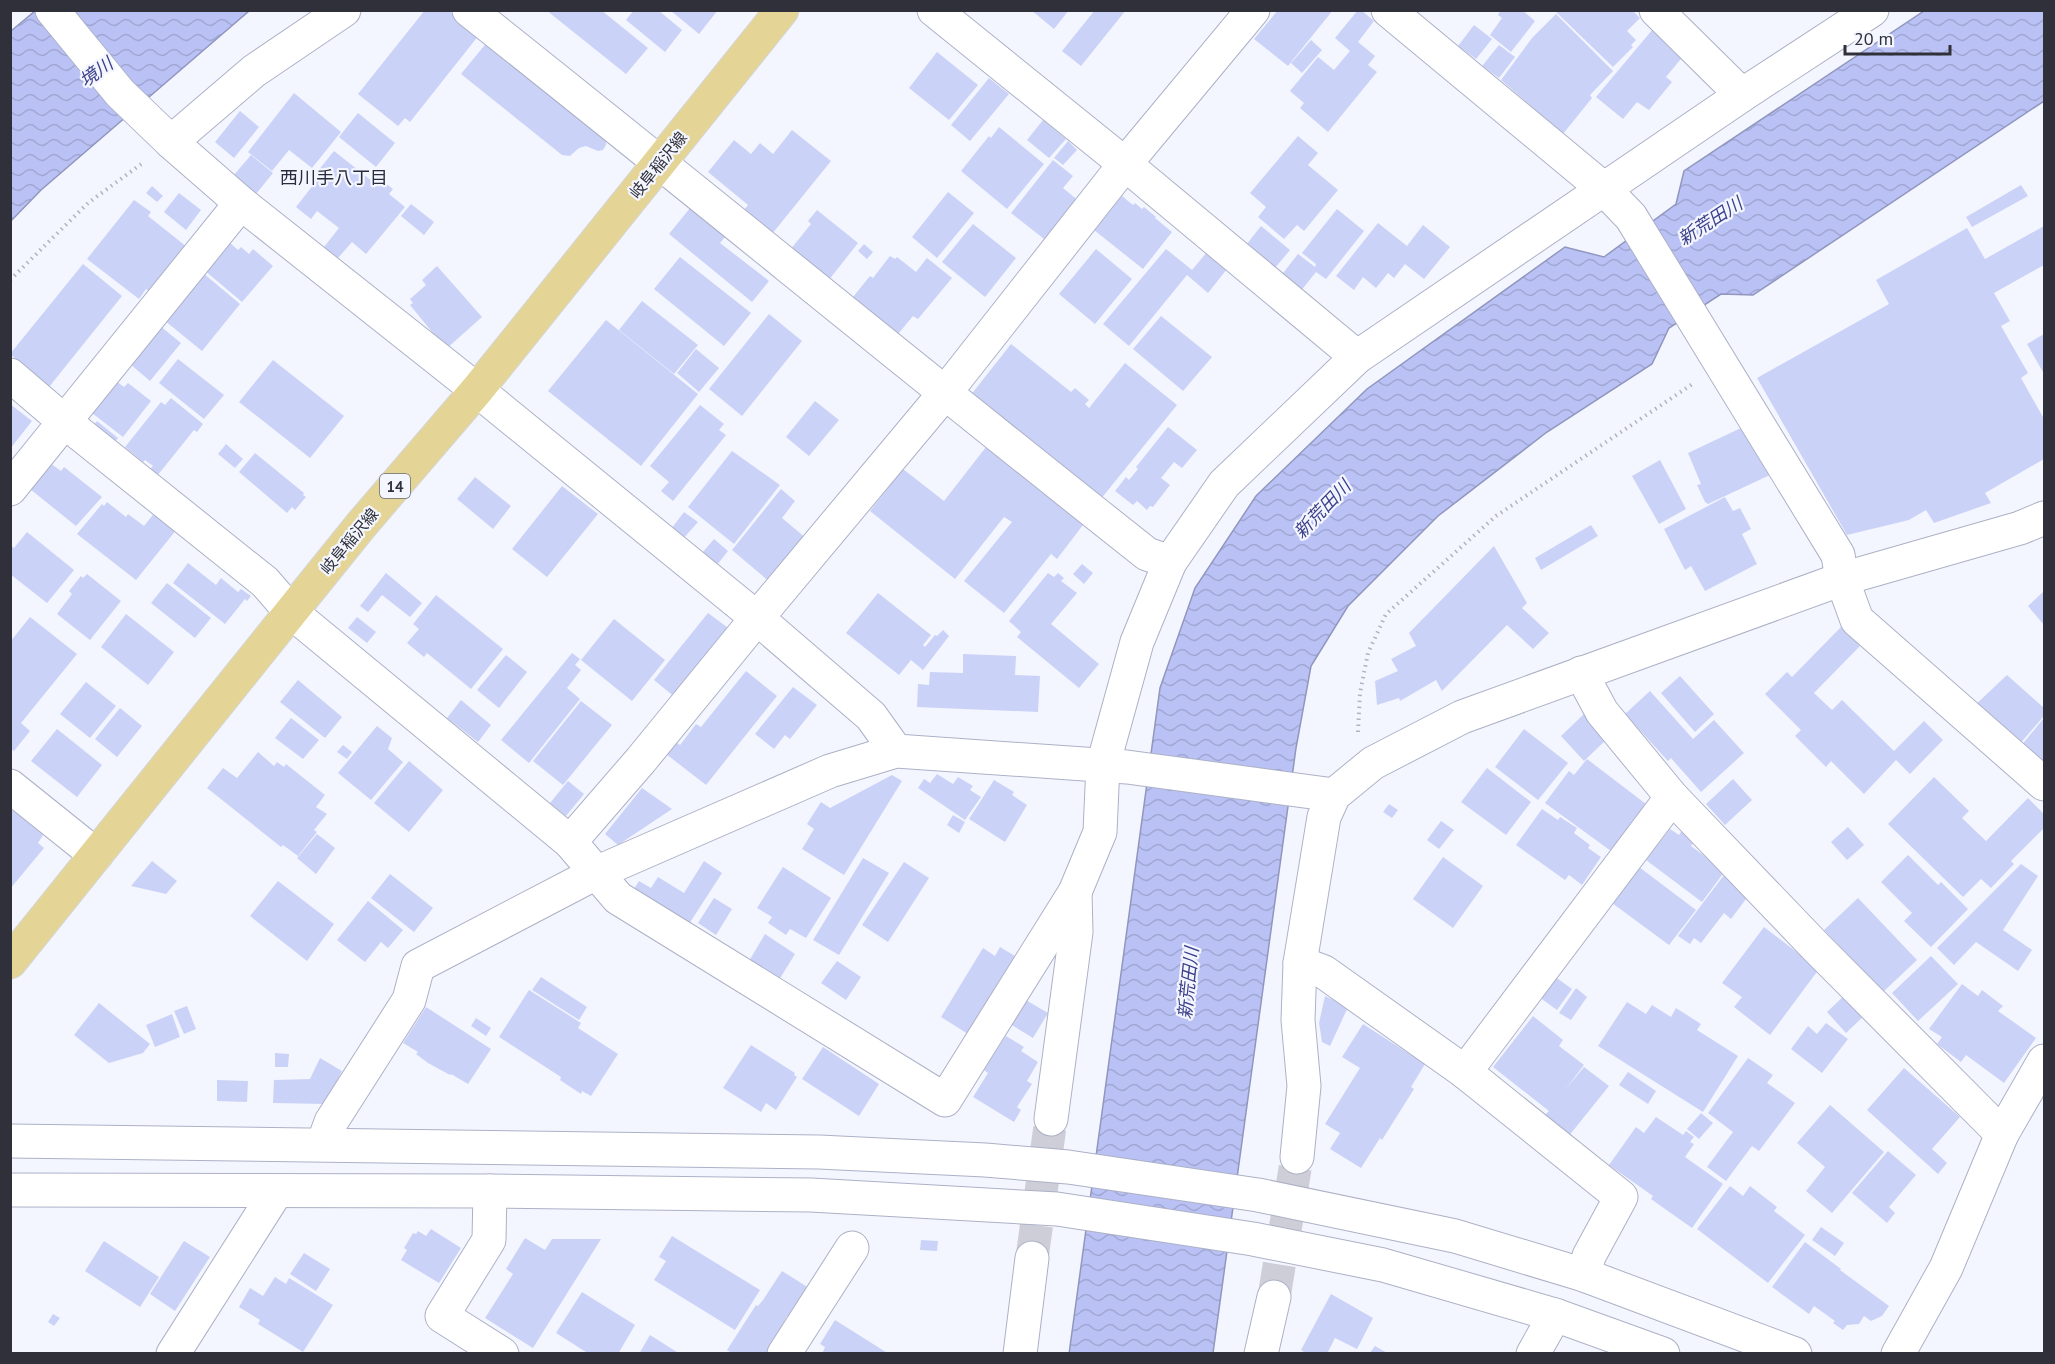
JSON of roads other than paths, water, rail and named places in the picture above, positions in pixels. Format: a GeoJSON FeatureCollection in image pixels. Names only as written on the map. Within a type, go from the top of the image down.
{"type":"FeatureCollection","features":[{"type":"Feature","properties":{"kind":"main road","name":"岐阜稲沢線"},"geometry":{"type":"LineString","coordinates":[[10,963],[362,524],[477,390],[782,10]]}},
{"type":"Feature","properties":{"kind":"street"},"geometry":{"type":"LineString","coordinates":[[52,10],[120,93],[166,138],[241,203],[477,390],[757,618],[871,716],[896,751]]}},
{"type":"Feature","properties":{"kind":"street"},"geometry":{"type":"LineString","coordinates":[[166,138],[254,71],[344,10]]}},
{"type":"Feature","properties":{"kind":"street"},"geometry":{"type":"LineString","coordinates":[[469,10],[661,162],[944,394],[1147,554],[1170,562]]}},
{"type":"Feature","properties":{"kind":"street"},"geometry":{"type":"LineString","coordinates":[[934,10],[1357,357]]}},
{"type":"Feature","properties":{"kind":"street"},"geometry":{"type":"LineString","coordinates":[[570,842],[641,760],[944,394],[1125,165],[1253,10]]}},
{"type":"Feature","properties":{"kind":"street"},"geometry":{"type":"LineString","coordinates":[[1388,10],[1605,190],[1630,217],[1838,555],[1842,579],[1857,620],[2044,784]]}},
{"type":"Feature","properties":{"kind":"street"},"geometry":{"type":"LineString","coordinates":[[1656,10],[1742,95]]}},
{"type":"Feature","properties":{"kind":"street"},"geometry":{"type":"LineString","coordinates":[[10,375],[65,422],[265,582],[291,612],[570,842],[618,898],[945,1100],[1075,892],[1100,832],[1115,766],[1137,642],[1170,562],[1224,484],[1357,357],[1742,95],[1872,10]]}},
{"type":"Feature","properties":{"kind":"street"},"geometry":{"type":"LineString","coordinates":[[10,489],[241,203]]}},
{"type":"Feature","properties":{"kind":"street"},"geometry":{"type":"LineString","coordinates":[[323,1144],[331,1122],[409,1000],[418,966],[596,873],[830,771],[896,751],[1115,766],[1332,787],[1462,717],[1842,579],[2020,528],[2044,518]]}},
{"type":"Feature","properties":{"kind":"street"},"geometry":{"type":"LineString","coordinates":[[1581,674],[1602,712],[1672,798],[2002,1134]]}},
{"type":"Feature","properties":{"kind":"street"},"geometry":{"type":"LineString","coordinates":[[10,786],[96,855]]}},
{"type":"Feature","properties":{"kind":"street"},"geometry":{"type":"LineString","coordinates":[[1297,1157],[1304,1086],[1298,1020],[1300,963],[1324,817],[1332,787]]}},
{"type":"Feature","properties":{"kind":"street"},"geometry":{"type":"LineString","coordinates":[[1464,1072],[1672,798]]}},
{"type":"Feature","properties":{"kind":"street"},"geometry":{"type":"LineString","coordinates":[[1050,1119],[1076,932],[1075,892]]}},
{"type":"Feature","properties":{"kind":"street"},"geometry":{"type":"LineString","coordinates":[[1300,963],[1324,972],[1464,1072],[1622,1197],[1589,1256],[1584,1275]]}},
{"type":"Feature","properties":{"kind":"street"},"geometry":{"type":"LineString","coordinates":[[1898,1353],[1946,1268],[2002,1134],[2044,1061]]}},
{"type":"Feature","properties":{"kind":"street"},"geometry":{"type":"LineString","coordinates":[[10,1141],[819,1152],[985,1160],[1068,1167],[1258,1195],[1455,1236],[1584,1275],[1795,1353]]}},
{"type":"Feature","properties":{"kind":"street"},"geometry":{"type":"LineString","coordinates":[[10,1190],[490,1191],[811,1195],[1057,1209],[1253,1239],[1383,1266],[1555,1316],[1663,1353]]}},
{"type":"Feature","properties":{"kind":"street"},"geometry":{"type":"LineString","coordinates":[[490,1191],[489,1240],[442,1316],[502,1353]]}},
{"type":"Feature","properties":{"kind":"street"},"geometry":{"type":"LineString","coordinates":[[173,1353],[276,1192]]}},
{"type":"Feature","properties":{"kind":"street"},"geometry":{"type":"LineString","coordinates":[[784,1353],[852,1248]]}},
{"type":"Feature","properties":{"kind":"street"},"geometry":{"type":"LineString","coordinates":[[1020,1353],[1032,1257]]}},
{"type":"Feature","properties":{"kind":"street"},"geometry":{"type":"LineString","coordinates":[[1261,1353],[1274,1297]]}},
{"type":"Feature","properties":{"kind":"street"},"geometry":{"type":"LineString","coordinates":[[1533,1353],[1555,1316]]}},
{"type":"Feature","properties":{"kind":"water","name":"境川"},"geometry":{"type":"Polygon","coordinates":[[[35,11],[249,11],[41,190],[11,221],[11,31],[35,11]]]}},
{"type":"Feature","properties":{"kind":"water","name":"新荒田川"},"geometry":{"type":"Polygon","coordinates":[[[1924,11],[2044,11],[2044,101],[1753,295],[1721,294],[1669,328],[1652,364],[1547,432],[1438,516],[1348,606],[1311,666],[1296,748],[1213,1353],[1069,1354],[1160,688],[1195,588],[1256,496],[1367,389],[1565,247],[1604,257],[1676,204],[1684,171],[1924,11]]]}},
{"type":"Feature","properties":{"kind":"tunnel"},"geometry":{"type":"LineString","coordinates":[[1032,1258],[1051,1119]]}},
{"type":"Feature","properties":{"kind":"tunnel"},"geometry":{"type":"LineString","coordinates":[[1274,1297],[1297,1157]]}},
{"type":"Feature","properties":{"kind":"district","name":"西川手八丁目"},"geometry":{"type":"Point","coordinates":[334,177]}}]}
